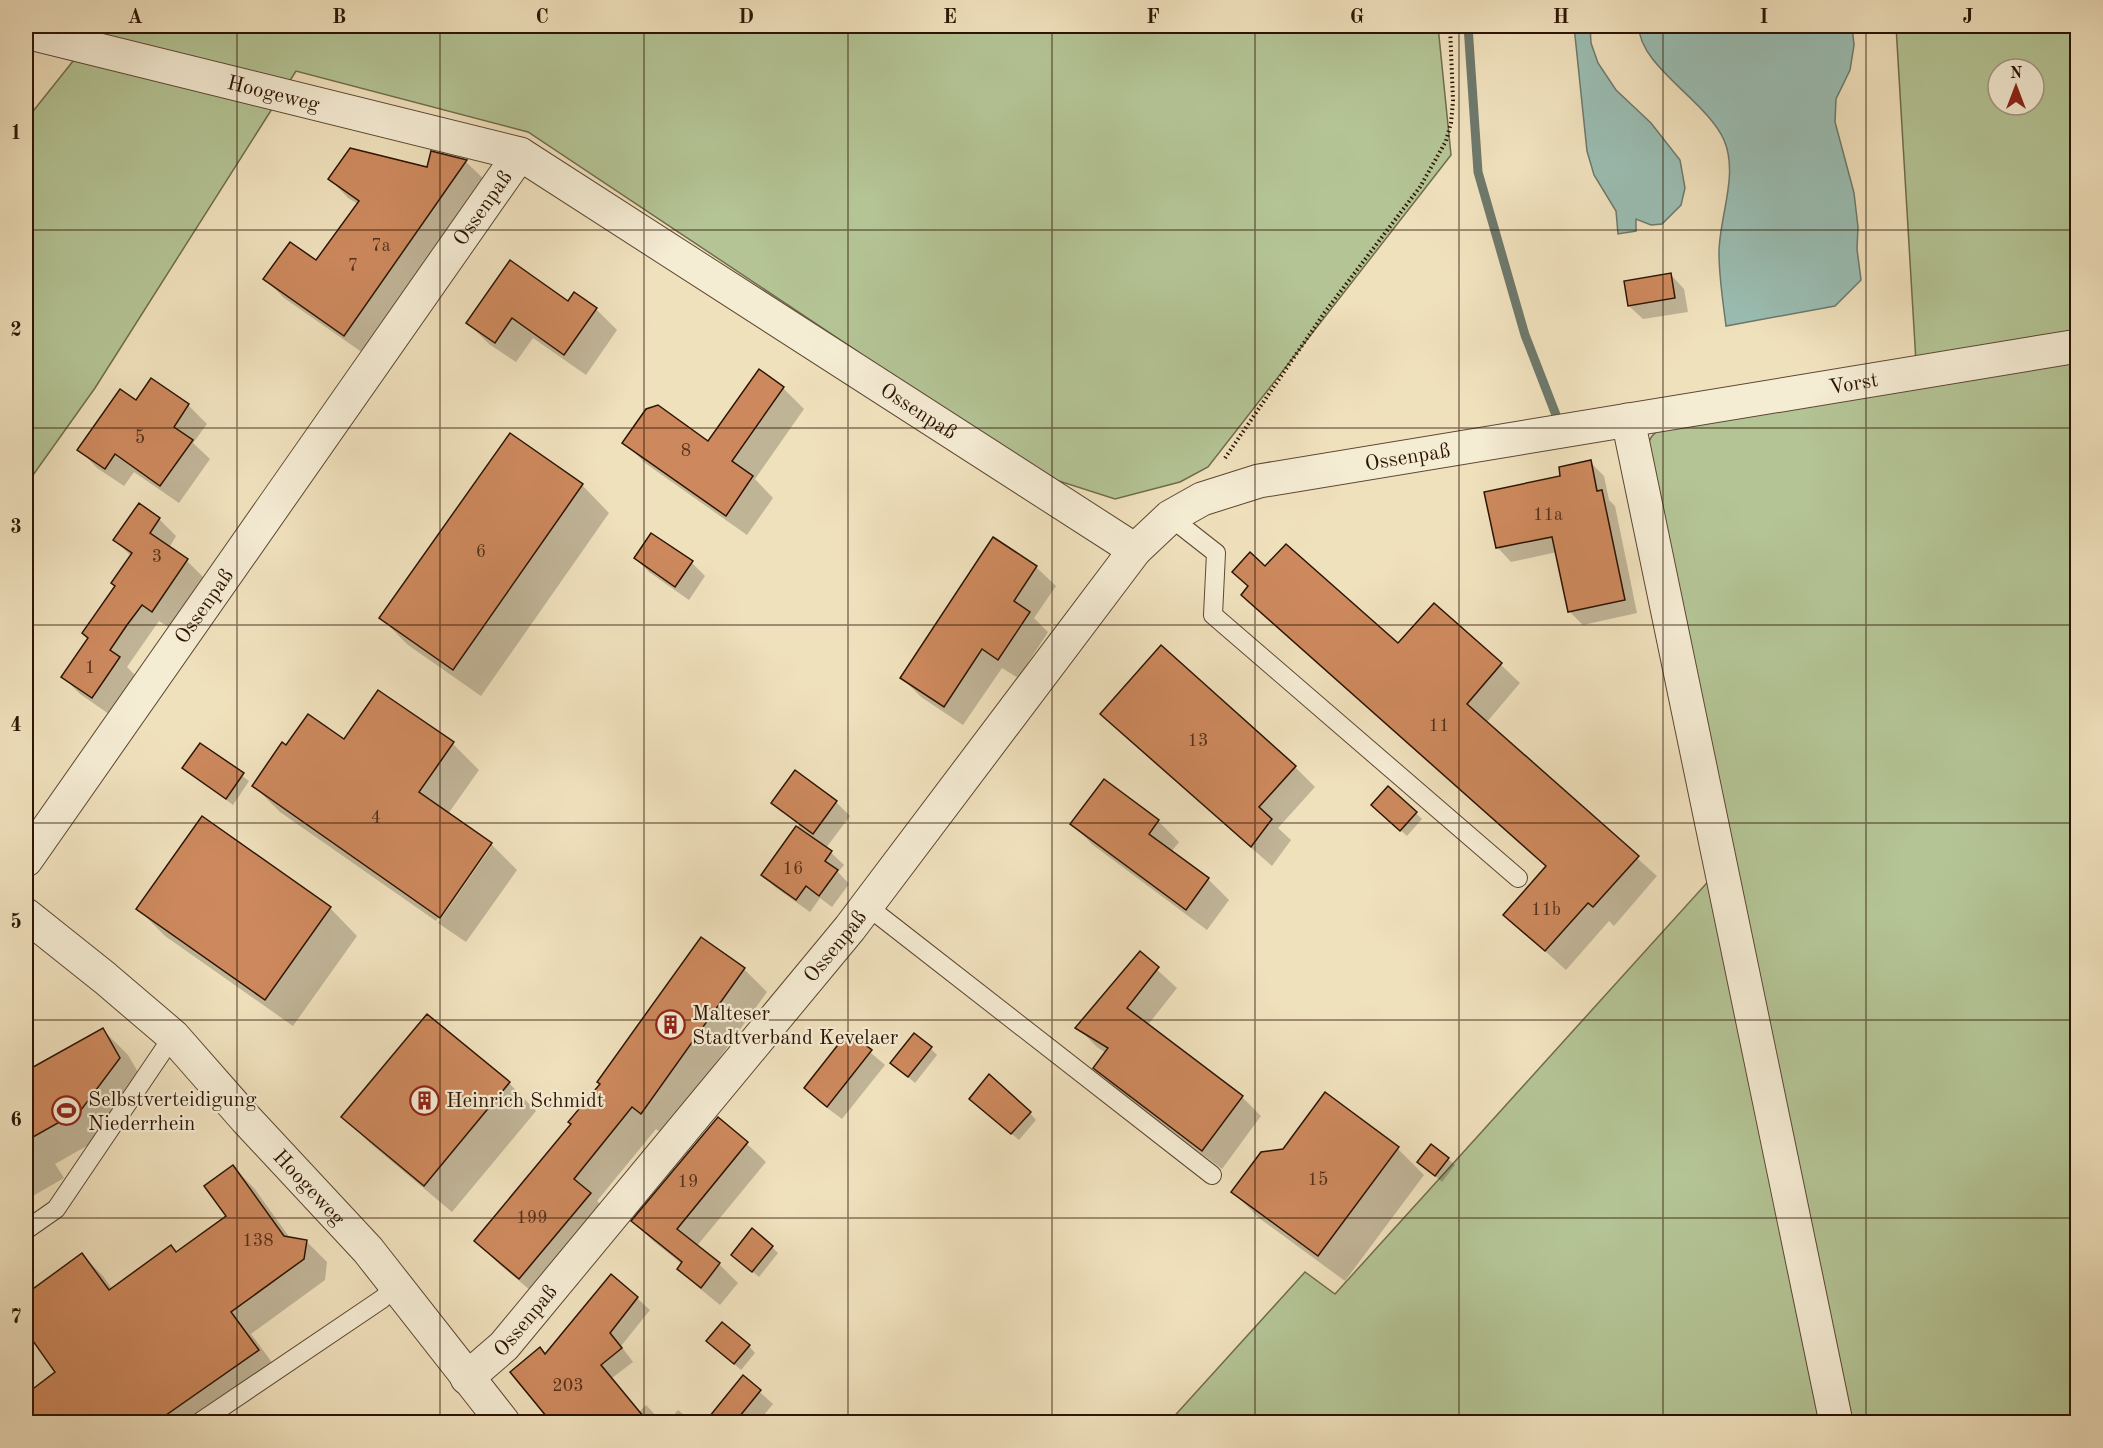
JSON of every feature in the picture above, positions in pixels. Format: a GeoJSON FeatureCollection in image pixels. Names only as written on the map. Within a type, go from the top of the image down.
{"type":"FeatureCollection","features":[{"type":"Feature","properties":{"kind":"street","name":"Hoogeweg"},"geometry":{"type":"LineString","coordinates":[[26,32],[520,154]]}},
{"type":"Feature","properties":{"kind":"street","name":"Ossenpaß"},"geometry":{"type":"LineString","coordinates":[[26,860],[520,154],[1135,550]]}},
{"type":"Feature","properties":{"kind":"street","name":"Vorst"},"geometry":{"type":"LineString","coordinates":[[1628,420],[2078,346]]}},
{"type":"Feature","properties":{"kind":"street","name":"Ossenpaß"},"geometry":{"type":"LineString","coordinates":[[467,1378],[504,1346],[867,906],[1135,550],[1170,517],[1202,499],[1260,481],[1628,420]]}},
{"type":"Feature","properties":{"kind":"street"},"geometry":{"type":"LineString","coordinates":[[1628,420],[1836,1422]]}},
{"type":"Feature","properties":{"kind":"street","name":"Hoogeweg"},"geometry":{"type":"LineString","coordinates":[[26,915],[173,1036],[246,1119],[368,1250],[503,1422]]}},
{"type":"Feature","properties":{"kind":"lane"},"geometry":{"type":"LineString","coordinates":[[1170,517],[1216,553],[1213,615],[1518,878]]}},
{"type":"Feature","properties":{"kind":"lane"},"geometry":{"type":"LineString","coordinates":[[867,906],[1212,1175]]}},
{"type":"Feature","properties":{"kind":"lane"},"geometry":{"type":"LineString","coordinates":[[26,1230],[56,1209],[173,1036]]}},
{"type":"Feature","properties":{"kind":"lane"},"geometry":{"type":"LineString","coordinates":[[200,1422],[382,1299],[396,1286]]}},
{"type":"Feature","properties":{"kind":"path"},"geometry":{"type":"LineString","coordinates":[[1202,499],[1227,455],[1326,312],[1420,187],[1446,141],[1451,123],[1453,101],[1450,26]]}},
{"type":"Feature","properties":{"kind":"green space"},"geometry":{"type":"Polygon","coordinates":[[[101,26],[1438,26],[1451,155],[1208,467],[1180,482],[1115,499],[1003,463],[857,351],[528,132],[296,71],[95,388],[26,485],[26,120],[101,26]]]}},
{"type":"Feature","properties":{"kind":"green space"},"geometry":{"type":"Polygon","coordinates":[[[1896,26],[2077,26],[2077,1422],[1845,1422],[1645,448],[1652,436],[1665,424],[1917,379],[1896,26]]]}},
{"type":"Feature","properties":{"kind":"green space"},"geometry":{"type":"Polygon","coordinates":[[[1714,875],[1829,1422],[1169,1422],[1305,1272],[1335,1294],[1714,875]]]}},
{"type":"Feature","properties":{"kind":"water"},"geometry":{"type":"Polygon","coordinates":[[[1574,26],[1590,26],[1591,43],[1598,63],[1616,90],[1651,123],[1680,160],[1685,188],[1681,205],[1662,224],[1651,225],[1636,219],[1636,231],[1618,234],[1616,211],[1594,175],[1587,151],[1574,26]]]}},
{"type":"Feature","properties":{"kind":"water"},"geometry":{"type":"Polygon","coordinates":[[[1639,26],[1852,26],[1854,45],[1850,70],[1836,99],[1835,122],[1854,193],[1861,280],[1835,306],[1726,326],[1719,253],[1729,182],[1728,153],[1724,140],[1703,111],[1649,55],[1639,26]]]}},
{"type":"Feature","properties":{"kind":"building"},"geometry":{"type":"Polygon","coordinates":[[[350,148],[427,167],[431,151],[467,160],[344,336],[263,279],[290,242],[316,260],[359,201],[328,179],[350,148]]]}},
{"type":"Feature","properties":{"kind":"building"},"geometry":{"type":"Polygon","coordinates":[[[510,260],[568,301],[574,292],[597,308],[564,355],[512,318],[495,343],[466,323],[510,260]]]}},
{"type":"Feature","properties":{"kind":"building"},"geometry":{"type":"Polygon","coordinates":[[[1671,273],[1675,298],[1628,306],[1624,281],[1671,273]]]}},
{"type":"Feature","properties":{"kind":"building"},"geometry":{"type":"Polygon","coordinates":[[[759,369],[784,387],[732,461],[753,476],[726,516],[622,443],[646,409],[658,405],[708,441],[759,369]]]}},
{"type":"Feature","properties":{"kind":"building"},"geometry":{"type":"Polygon","coordinates":[[[151,378],[189,404],[174,427],[193,440],[160,486],[115,454],[105,469],[77,450],[120,389],[136,400],[151,378]]]}},
{"type":"Feature","properties":{"kind":"building"},"geometry":{"type":"Polygon","coordinates":[[[510,433],[583,484],[453,670],[379,618],[510,433]]]}},
{"type":"Feature","properties":{"kind":"building"},"geometry":{"type":"Polygon","coordinates":[[[1591,460],[1597,491],[1602,490],[1625,600],[1568,612],[1552,537],[1496,548],[1484,492],[1560,476],[1559,467],[1591,460]]]}},
{"type":"Feature","properties":{"kind":"building"},"geometry":{"type":"Polygon","coordinates":[[[139,503],[160,518],[150,533],[188,559],[152,612],[142,605],[127,625],[110,650],[120,657],[92,698],[61,677],[88,638],[82,633],[115,586],[111,583],[132,553],[113,540],[139,503]]]}},
{"type":"Feature","properties":{"kind":"building"},"geometry":{"type":"Polygon","coordinates":[[[651,533],[693,561],[675,587],[634,558],[651,533]]]}},
{"type":"Feature","properties":{"kind":"building"},"geometry":{"type":"Polygon","coordinates":[[[993,537],[1037,566],[1014,601],[1030,612],[998,660],[982,649],[944,707],[900,678],[993,537]]]}},
{"type":"Feature","properties":{"kind":"building"},"geometry":{"type":"Polygon","coordinates":[[[1286,544],[1398,643],[1434,603],[1502,663],[1467,704],[1639,856],[1593,907],[1588,903],[1545,951],[1503,915],[1546,866],[1241,595],[1248,586],[1232,572],[1250,552],[1265,566],[1286,544]]]}},
{"type":"Feature","properties":{"kind":"building"},"geometry":{"type":"Polygon","coordinates":[[[1161,645],[1296,766],[1259,807],[1272,819],[1251,847],[1100,714],[1161,645]]]}},
{"type":"Feature","properties":{"kind":"building"},"geometry":{"type":"Polygon","coordinates":[[[378,690],[454,742],[419,792],[492,843],[440,918],[252,786],[282,742],[286,745],[308,714],[344,739],[378,690]]]}},
{"type":"Feature","properties":{"kind":"building"},"geometry":{"type":"Polygon","coordinates":[[[200,743],[244,773],[226,799],[182,768],[200,743]]]}},
{"type":"Feature","properties":{"kind":"building"},"geometry":{"type":"Polygon","coordinates":[[[795,770],[837,801],[813,834],[771,803],[795,770]]]}},
{"type":"Feature","properties":{"kind":"building"},"geometry":{"type":"Polygon","coordinates":[[[1104,779],[1159,820],[1149,834],[1209,878],[1186,910],[1070,824],[1104,779]]]}},
{"type":"Feature","properties":{"kind":"building"},"geometry":{"type":"Polygon","coordinates":[[[1388,786],[1417,812],[1400,831],[1371,805],[1388,786]]]}},
{"type":"Feature","properties":{"kind":"building"},"geometry":{"type":"Polygon","coordinates":[[[202,816],[331,907],[265,1000],[136,909],[202,816]]]}},
{"type":"Feature","properties":{"kind":"building"},"geometry":{"type":"Polygon","coordinates":[[[796,826],[832,851],[825,861],[838,870],[819,896],[806,886],[796,900],[761,875],[796,826]]]}},
{"type":"Feature","properties":{"kind":"building"},"geometry":{"type":"Polygon","coordinates":[[[701,937],[745,968],[641,1114],[632,1107],[574,1179],[591,1193],[519,1279],[474,1241],[571,1124],[568,1122],[600,1084],[597,1082],[701,937]]]}},
{"type":"Feature","properties":{"kind":"building"},"geometry":{"type":"Polygon","coordinates":[[[1140,951],[1159,967],[1127,1008],[1243,1096],[1202,1151],[1093,1068],[1108,1048],[1075,1028],[1140,951]]]}},
{"type":"Feature","properties":{"kind":"building","name":"Heinrich Schmidt"},"geometry":{"type":"Polygon","coordinates":[[[427,1014],[510,1082],[424,1186],[341,1117],[427,1014]]]}},
{"type":"Feature","properties":{"kind":"building"},"geometry":{"type":"Polygon","coordinates":[[[103,1028],[120,1058],[81,1110],[26,1141],[26,1071],[103,1028]]]}},
{"type":"Feature","properties":{"kind":"building"},"geometry":{"type":"Polygon","coordinates":[[[848,1032],[872,1050],[827,1107],[804,1088],[848,1032]]]}},
{"type":"Feature","properties":{"kind":"building"},"geometry":{"type":"Polygon","coordinates":[[[914,1033],[932,1047],[908,1077],[890,1063],[914,1033]]]}},
{"type":"Feature","properties":{"kind":"building"},"geometry":{"type":"Polygon","coordinates":[[[989,1074],[1031,1112],[1011,1134],[969,1099],[989,1074]]]}},
{"type":"Feature","properties":{"kind":"building"},"geometry":{"type":"Polygon","coordinates":[[[1325,1092],[1399,1147],[1318,1256],[1231,1192],[1261,1152],[1283,1149],[1325,1092]]]}},
{"type":"Feature","properties":{"kind":"building"},"geometry":{"type":"Polygon","coordinates":[[[718,1117],[748,1142],[677,1229],[720,1263],[701,1288],[677,1269],[682,1262],[631,1221],[718,1117]]]}},
{"type":"Feature","properties":{"kind":"building"},"geometry":{"type":"Polygon","coordinates":[[[1431,1144],[1449,1158],[1435,1176],[1417,1162],[1431,1144]]]}},
{"type":"Feature","properties":{"kind":"building"},"geometry":{"type":"Polygon","coordinates":[[[233,1165],[284,1236],[307,1240],[304,1259],[231,1312],[259,1350],[156,1422],[26,1422],[26,1394],[55,1372],[26,1331],[26,1294],[82,1253],[109,1290],[171,1245],[176,1252],[226,1216],[204,1186],[233,1165]]]}},
{"type":"Feature","properties":{"kind":"building"},"geometry":{"type":"Polygon","coordinates":[[[752,1228],[773,1246],[752,1272],[731,1255],[752,1228]]]}},
{"type":"Feature","properties":{"kind":"building"},"geometry":{"type":"Polygon","coordinates":[[[611,1274],[638,1297],[610,1333],[622,1348],[601,1365],[648,1422],[551,1422],[510,1372],[540,1347],[545,1354],[611,1274]]]}},
{"type":"Feature","properties":{"kind":"building"},"geometry":{"type":"Polygon","coordinates":[[[722,1322],[750,1345],[734,1364],[706,1341],[722,1322]]]}},
{"type":"Feature","properties":{"kind":"building"},"geometry":{"type":"Polygon","coordinates":[[[743,1375],[761,1390],[735,1422],[705,1422],[743,1375]]]}},
{"type":"Feature","properties":{"kind":"waterway"},"geometry":{"type":"LineString","coordinates":[[1468,26],[1478,172],[1525,335],[1556,415]]}},
{"type":"Feature","properties":{"kind":"place","name":"Malteser Stadtverband Kevelaer"},"geometry":{"type":"Point","coordinates":[671,1025]}},
{"type":"Feature","properties":{"kind":"place","name":"Heinrich Schmidt"},"geometry":{"type":"Point","coordinates":[425,1100]}},
{"type":"Feature","properties":{"kind":"place","name":"Selbstverteidigung Niederrhein"},"geometry":{"type":"Point","coordinates":[67,1111]}}]}
